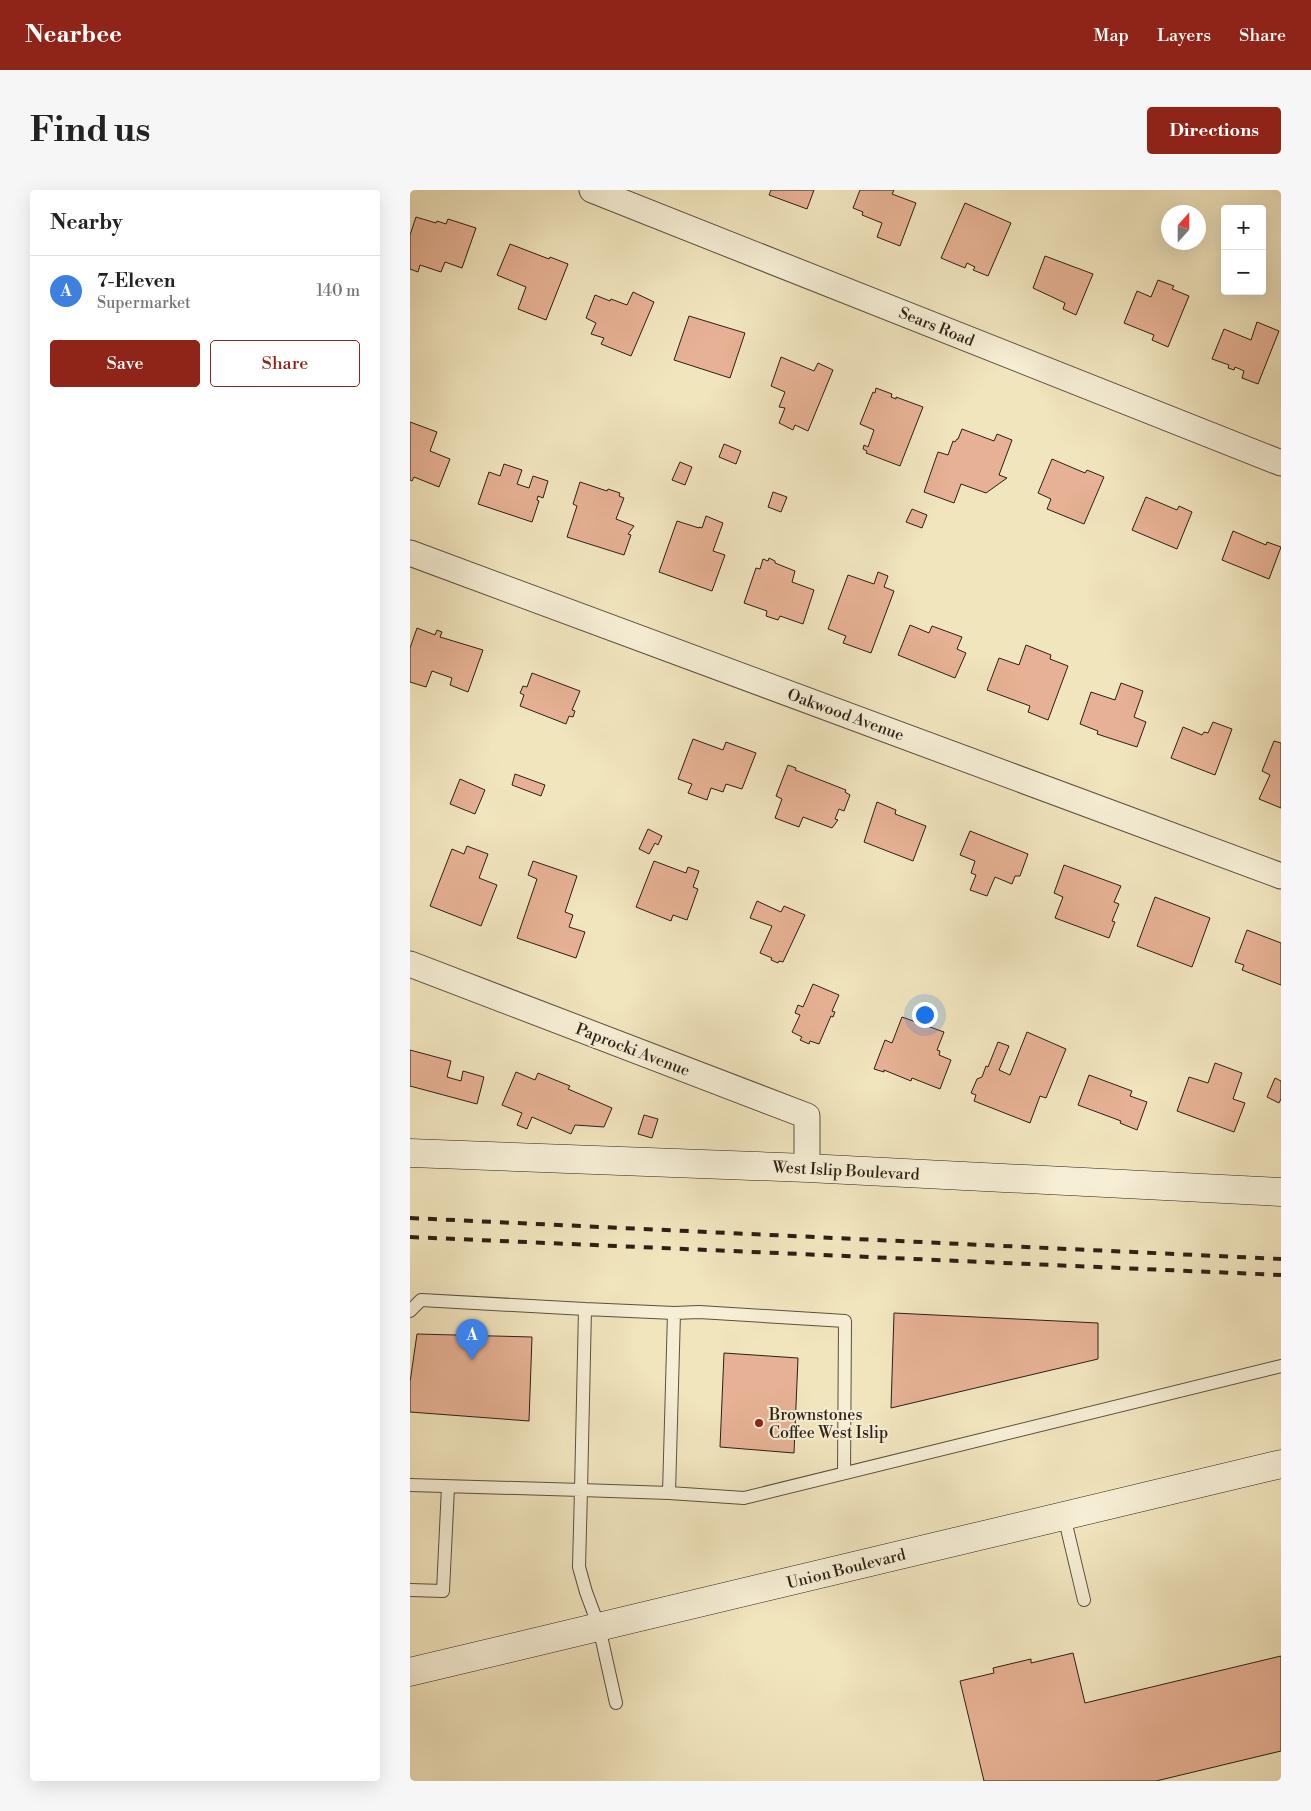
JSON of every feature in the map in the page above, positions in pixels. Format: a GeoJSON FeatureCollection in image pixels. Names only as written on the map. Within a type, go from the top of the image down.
{"type":"FeatureCollection","features":[{"type":"Feature","properties":{"kind":"main road","name":"West Islip Boulevard"},"geometry":{"type":"LineString","coordinates":[[410,1153],[807,1168],[1281,1192]]}},
{"type":"Feature","properties":{"kind":"main road","name":"Union Boulevard"},"geometry":{"type":"LineString","coordinates":[[410,1672],[1281,1464]]}},
{"type":"Feature","properties":{"kind":"street","name":"Sears Road"},"geometry":{"type":"LineString","coordinates":[[592,190],[1281,463]]}},
{"type":"Feature","properties":{"kind":"street","name":"Oakwood Avenue"},"geometry":{"type":"LineString","coordinates":[[410,553],[1281,876]]}},
{"type":"Feature","properties":{"kind":"street","name":"Paprocki Avenue"},"geometry":{"type":"LineString","coordinates":[[410,964],[807,1116],[807,1168]]}},
{"type":"Feature","properties":{"kind":"lane"},"geometry":{"type":"LineString","coordinates":[[410,1311],[421,1300],[674,1313],[699,1312],[845,1321],[844,1473]]}},
{"type":"Feature","properties":{"kind":"lane"},"geometry":{"type":"LineString","coordinates":[[585,1309],[579,1567],[599,1627],[616,1703]]}},
{"type":"Feature","properties":{"kind":"lane"},"geometry":{"type":"LineString","coordinates":[[669,1493],[674,1313]]}},
{"type":"Feature","properties":{"kind":"lane"},"geometry":{"type":"LineString","coordinates":[[410,1485],[669,1493],[744,1498],[1281,1366]]}},
{"type":"Feature","properties":{"kind":"lane"},"geometry":{"type":"LineString","coordinates":[[410,1590],[444,1591],[448,1487]]}},
{"type":"Feature","properties":{"kind":"lane"},"geometry":{"type":"LineString","coordinates":[[1064,1516],[1084,1600]]}},
{"type":"Feature","properties":{"kind":"building"},"geometry":{"type":"Polygon","coordinates":[[[771,190],[814,190],[807,209],[769,195],[771,190]]]}},
{"type":"Feature","properties":{"kind":"building"},"geometry":{"type":"Polygon","coordinates":[[[860,190],[894,190],[892,194],[916,203],[900,246],[877,237],[882,223],[862,215],[863,212],[853,208],[860,190]]]}},
{"type":"Feature","properties":{"kind":"building"},"geometry":{"type":"Polygon","coordinates":[[[965,203],[1011,223],[988,276],[973,270],[975,267],[967,263],[965,268],[941,258],[965,203]]]}},
{"type":"Feature","properties":{"kind":"building"},"geometry":{"type":"Polygon","coordinates":[[[416,217],[446,224],[448,219],[476,228],[462,268],[445,262],[441,272],[420,265],[418,272],[410,269],[410,235],[416,217]]]}},
{"type":"Feature","properties":{"kind":"building"},"geometry":{"type":"Polygon","coordinates":[[[510,244],[568,264],[546,320],[518,309],[526,287],[497,275],[510,244]]]}},
{"type":"Feature","properties":{"kind":"building"},"geometry":{"type":"Polygon","coordinates":[[[1045,256],[1093,274],[1076,315],[1063,309],[1065,303],[1033,288],[1045,256]]]}},
{"type":"Feature","properties":{"kind":"building"},"geometry":{"type":"Polygon","coordinates":[[[1158,280],[1174,286],[1172,289],[1189,296],[1168,347],[1152,340],[1154,335],[1124,323],[1137,291],[1151,297],[1158,280]]]}},
{"type":"Feature","properties":{"kind":"building"},"geometry":{"type":"Polygon","coordinates":[[[633,292],[654,302],[631,356],[601,344],[604,338],[591,334],[596,323],[586,318],[595,295],[627,305],[633,292]]]}},
{"type":"Feature","properties":{"kind":"building"},"geometry":{"type":"Polygon","coordinates":[[[689,316],[745,333],[730,378],[674,360],[689,316]]]}},
{"type":"Feature","properties":{"kind":"building"},"geometry":{"type":"Polygon","coordinates":[[[1257,322],[1279,331],[1258,384],[1242,378],[1244,371],[1235,367],[1234,370],[1228,368],[1229,365],[1212,359],[1224,329],[1251,340],[1257,322]]]}},
{"type":"Feature","properties":{"kind":"building"},"geometry":{"type":"Polygon","coordinates":[[[781,357],[814,371],[818,363],[833,370],[808,431],[795,425],[793,430],[779,423],[785,408],[779,407],[785,392],[771,386],[781,357]]]}},
{"type":"Feature","properties":{"kind":"building"},"geometry":{"type":"Polygon","coordinates":[[[876,388],[892,394],[891,397],[923,407],[900,466],[866,453],[867,451],[863,449],[864,445],[868,447],[874,430],[860,424],[876,388]]]}},
{"type":"Feature","properties":{"kind":"building"},"geometry":{"type":"Polygon","coordinates":[[[410,422],[437,432],[430,451],[450,459],[439,487],[414,477],[412,481],[410,480],[410,422]]]}},
{"type":"Feature","properties":{"kind":"building"},"geometry":{"type":"Polygon","coordinates":[[[962,429],[994,441],[997,434],[1012,440],[999,475],[1007,478],[986,493],[961,484],[954,503],[924,492],[938,452],[948,455],[953,441],[955,442],[958,439],[962,429]]]}},
{"type":"Feature","properties":{"kind":"building"},"geometry":{"type":"Polygon","coordinates":[[[724,444],[741,451],[736,464],[719,457],[724,444]]]}},
{"type":"Feature","properties":{"kind":"building"},"geometry":{"type":"Polygon","coordinates":[[[1052,459],[1085,473],[1087,470],[1104,477],[1084,524],[1047,509],[1051,499],[1038,493],[1052,459]]]}},
{"type":"Feature","properties":{"kind":"building"},"geometry":{"type":"Polygon","coordinates":[[[680,462],[692,467],[685,485],[672,480],[680,462]]]}},
{"type":"Feature","properties":{"kind":"building"},"geometry":{"type":"Polygon","coordinates":[[[504,464],[522,470],[517,484],[529,488],[533,476],[548,481],[543,498],[538,496],[537,500],[539,501],[532,522],[478,504],[489,472],[500,476],[504,464]]]}},
{"type":"Feature","properties":{"kind":"building"},"geometry":{"type":"Polygon","coordinates":[[[580,482],[607,491],[608,489],[620,493],[619,496],[624,498],[616,519],[634,526],[628,534],[631,535],[624,555],[567,537],[577,506],[573,504],[580,482]]]}},
{"type":"Feature","properties":{"kind":"building"},"geometry":{"type":"Polygon","coordinates":[[[773,492],[787,497],[781,512],[768,507],[773,492]]]}},
{"type":"Feature","properties":{"kind":"building"},"geometry":{"type":"Polygon","coordinates":[[[1146,497],[1177,510],[1179,506],[1192,512],[1177,549],[1132,530],[1146,497]]]}},
{"type":"Feature","properties":{"kind":"building"},"geometry":{"type":"Polygon","coordinates":[[[912,509],[927,515],[922,528],[906,522],[912,509]]]}},
{"type":"Feature","properties":{"kind":"building"},"geometry":{"type":"Polygon","coordinates":[[[706,516],[723,523],[713,551],[725,555],[712,591],[659,572],[677,521],[702,528],[706,516]]]}},
{"type":"Feature","properties":{"kind":"building"},"geometry":{"type":"Polygon","coordinates":[[[1233,531],[1266,545],[1267,542],[1281,547],[1269,579],[1222,560],[1233,531]]]}},
{"type":"Feature","properties":{"kind":"building"},"geometry":{"type":"Polygon","coordinates":[[[769,558],[775,561],[775,563],[795,571],[792,582],[814,590],[803,624],[780,616],[778,620],[766,616],[767,611],[744,603],[756,568],[760,569],[763,559],[768,561],[769,558]]]}},
{"type":"Feature","properties":{"kind":"building"},"geometry":{"type":"Polygon","coordinates":[[[878,572],[888,576],[884,587],[894,591],[871,653],[843,643],[846,636],[828,629],[848,575],[874,584],[878,572]]]}},
{"type":"Feature","properties":{"kind":"building"},"geometry":{"type":"Polygon","coordinates":[[[910,625],[929,633],[932,626],[962,637],[957,649],[966,653],[955,678],[898,655],[910,625]]]}},
{"type":"Feature","properties":{"kind":"building"},"geometry":{"type":"Polygon","coordinates":[[[417,628],[435,635],[437,630],[442,632],[440,637],[483,650],[468,692],[450,685],[452,678],[432,671],[426,687],[410,682],[410,648],[417,628]]]}},
{"type":"Feature","properties":{"kind":"building"},"geometry":{"type":"Polygon","coordinates":[[[1026,645],[1051,655],[1050,659],[1068,666],[1048,720],[1028,712],[1030,706],[987,690],[999,658],[1019,665],[1026,645]]]}},
{"type":"Feature","properties":{"kind":"building"},"geometry":{"type":"Polygon","coordinates":[[[532,673],[580,691],[572,710],[575,711],[573,717],[569,716],[566,724],[520,706],[524,695],[520,693],[523,686],[527,687],[532,673]]]}},
{"type":"Feature","properties":{"kind":"building"},"geometry":{"type":"Polygon","coordinates":[[[1121,683],[1143,691],[1134,717],[1146,722],[1137,747],[1097,734],[1098,731],[1080,724],[1091,692],[1115,700],[1121,683]]]}},
{"type":"Feature","properties":{"kind":"building"},"geometry":{"type":"Polygon","coordinates":[[[1213,722],[1232,729],[1215,775],[1171,758],[1183,727],[1202,735],[1204,732],[1208,733],[1213,722]]]}},
{"type":"Feature","properties":{"kind":"building"},"geometry":{"type":"Polygon","coordinates":[[[693,739],[723,750],[726,742],[756,753],[742,789],[726,784],[723,792],[711,788],[707,800],[688,793],[692,784],[678,779],[693,739]]]}},
{"type":"Feature","properties":{"kind":"building"},"geometry":{"type":"Polygon","coordinates":[[[1274,741],[1281,743],[1281,808],[1259,799],[1270,775],[1262,771],[1274,741]]]}},
{"type":"Feature","properties":{"kind":"building"},"geometry":{"type":"Polygon","coordinates":[[[788,765],[796,768],[795,770],[846,790],[845,792],[850,795],[844,811],[839,809],[835,819],[838,820],[832,828],[803,817],[799,827],[775,818],[782,799],[776,796],[788,765]]]}},
{"type":"Feature","properties":{"kind":"building"},"geometry":{"type":"Polygon","coordinates":[[[515,774],[545,785],[541,796],[512,785],[515,774]]]}},
{"type":"Feature","properties":{"kind":"building"},"geometry":{"type":"Polygon","coordinates":[[[460,779],[485,790],[475,814],[450,804],[460,779]]]}},
{"type":"Feature","properties":{"kind":"building"},"geometry":{"type":"Polygon","coordinates":[[[877,802],[896,810],[895,814],[926,826],[913,861],[864,842],[877,802]]]}},
{"type":"Feature","properties":{"kind":"building"},"geometry":{"type":"Polygon","coordinates":[[[648,829],[662,836],[658,845],[655,843],[649,854],[639,849],[648,829]]]}},
{"type":"Feature","properties":{"kind":"building"},"geometry":{"type":"Polygon","coordinates":[[[970,831],[1028,854],[1020,876],[1015,876],[1012,884],[995,877],[987,896],[970,890],[976,875],[971,873],[975,861],[960,855],[970,831]]]}},
{"type":"Feature","properties":{"kind":"building"},"geometry":{"type":"Polygon","coordinates":[[[467,846],[488,854],[479,878],[497,885],[481,926],[430,906],[452,849],[464,854],[467,846]]]}},
{"type":"Feature","properties":{"kind":"building"},"geometry":{"type":"Polygon","coordinates":[[[533,861],[577,876],[565,912],[573,915],[569,927],[585,932],[576,958],[517,938],[537,879],[528,875],[533,861]]]}},
{"type":"Feature","properties":{"kind":"building"},"geometry":{"type":"Polygon","coordinates":[[[654,861],[686,873],[688,867],[699,871],[693,887],[698,889],[687,920],[673,915],[671,921],[636,907],[654,861]]]}},
{"type":"Feature","properties":{"kind":"building"},"geometry":{"type":"Polygon","coordinates":[[[1064,865],[1121,886],[1114,902],[1119,904],[1112,921],[1115,922],[1109,938],[1055,918],[1063,897],[1054,893],[1064,865]]]}},
{"type":"Feature","properties":{"kind":"building"},"geometry":{"type":"Polygon","coordinates":[[[1155,897],[1210,918],[1192,967],[1137,946],[1155,897]]]}},
{"type":"Feature","properties":{"kind":"building"},"geometry":{"type":"Polygon","coordinates":[[[757,901],[781,912],[784,906],[805,915],[783,962],[779,961],[778,963],[760,953],[772,926],[750,918],[757,901]]]}},
{"type":"Feature","properties":{"kind":"building"},"geometry":{"type":"Polygon","coordinates":[[[1247,930],[1281,943],[1281,985],[1242,970],[1244,965],[1235,962],[1247,930]]]}},
{"type":"Feature","properties":{"kind":"building"},"geometry":{"type":"Polygon","coordinates":[[[813,984],[839,995],[832,1011],[835,1012],[833,1017],[831,1016],[819,1044],[810,1041],[809,1044],[800,1040],[802,1037],[792,1032],[800,1015],[795,1013],[798,1005],[803,1007],[813,984]]]}},
{"type":"Feature","properties":{"kind":"building"},"geometry":{"type":"Polygon","coordinates":[[[902,1017],[944,1032],[937,1050],[940,1051],[939,1055],[951,1060],[940,1089],[912,1078],[911,1081],[884,1070],[884,1072],[874,1069],[885,1040],[892,1043],[902,1017]]]}},
{"type":"Feature","properties":{"kind":"building"},"geometry":{"type":"Polygon","coordinates":[[[1027,1032],[1066,1049],[1046,1098],[1040,1096],[1030,1123],[974,1101],[976,1095],[971,1093],[977,1079],[982,1077],[986,1066],[988,1067],[998,1042],[1009,1046],[999,1070],[1010,1075],[1027,1032]]]}},
{"type":"Feature","properties":{"kind":"building"},"geometry":{"type":"Polygon","coordinates":[[[410,1050],[451,1061],[447,1077],[461,1081],[463,1071],[484,1077],[477,1104],[410,1086],[410,1050]]]}},
{"type":"Feature","properties":{"kind":"building"},"geometry":{"type":"Polygon","coordinates":[[[1215,1063],[1242,1073],[1233,1099],[1245,1103],[1234,1132],[1177,1111],[1189,1077],[1208,1083],[1215,1063]]]}},
{"type":"Feature","properties":{"kind":"building"},"geometry":{"type":"Polygon","coordinates":[[[516,1072],[535,1080],[538,1073],[570,1086],[568,1089],[612,1108],[604,1127],[575,1125],[571,1134],[532,1117],[527,1129],[517,1125],[522,1113],[502,1105],[516,1072]]]}},
{"type":"Feature","properties":{"kind":"building"},"geometry":{"type":"Polygon","coordinates":[[[1089,1075],[1132,1091],[1130,1096],[1147,1102],[1137,1130],[1120,1123],[1121,1121],[1078,1105],[1089,1075]]]}},
{"type":"Feature","properties":{"kind":"building"},"geometry":{"type":"Polygon","coordinates":[[[1275,1078],[1281,1081],[1281,1099],[1279,1103],[1267,1097],[1275,1078]]]}},
{"type":"Feature","properties":{"kind":"building"},"geometry":{"type":"Polygon","coordinates":[[[644,1115],[658,1119],[652,1138],[638,1134],[644,1115]]]}},
{"type":"Feature","properties":{"kind":"building"},"geometry":{"type":"Polygon","coordinates":[[[894,1313],[1098,1323],[1098,1359],[891,1408],[894,1313]]]}},
{"type":"Feature","properties":{"kind":"building"},"geometry":{"type":"Polygon","coordinates":[[[417,1334],[532,1337],[529,1421],[410,1412],[410,1382],[417,1334]]]}},
{"type":"Feature","properties":{"kind":"building"},"geometry":{"type":"Polygon","coordinates":[[[724,1353],[798,1358],[794,1453],[720,1447],[724,1353]]]}},
{"type":"Feature","properties":{"kind":"building"},"geometry":{"type":"Polygon","coordinates":[[[1073,1653],[1085,1703],[1281,1656],[1281,1751],[1156,1781],[984,1781],[960,1681],[994,1673],[993,1668],[1031,1659],[1031,1663],[1073,1653]]]}},
{"type":"Feature","properties":{"kind":"railway"},"geometry":{"type":"LineString","coordinates":[[410,1218],[1281,1259]]}},
{"type":"Feature","properties":{"kind":"railway"},"geometry":{"type":"LineString","coordinates":[[410,1237],[1281,1275]]}},
{"type":"Feature","properties":{"kind":"place","name":"7-Eleven"},"geometry":{"type":"Point","coordinates":[472,1360]}},
{"type":"Feature","properties":{"kind":"place","name":"Brownstones Coffee West Islip"},"geometry":{"type":"Point","coordinates":[759,1423]}}]}
